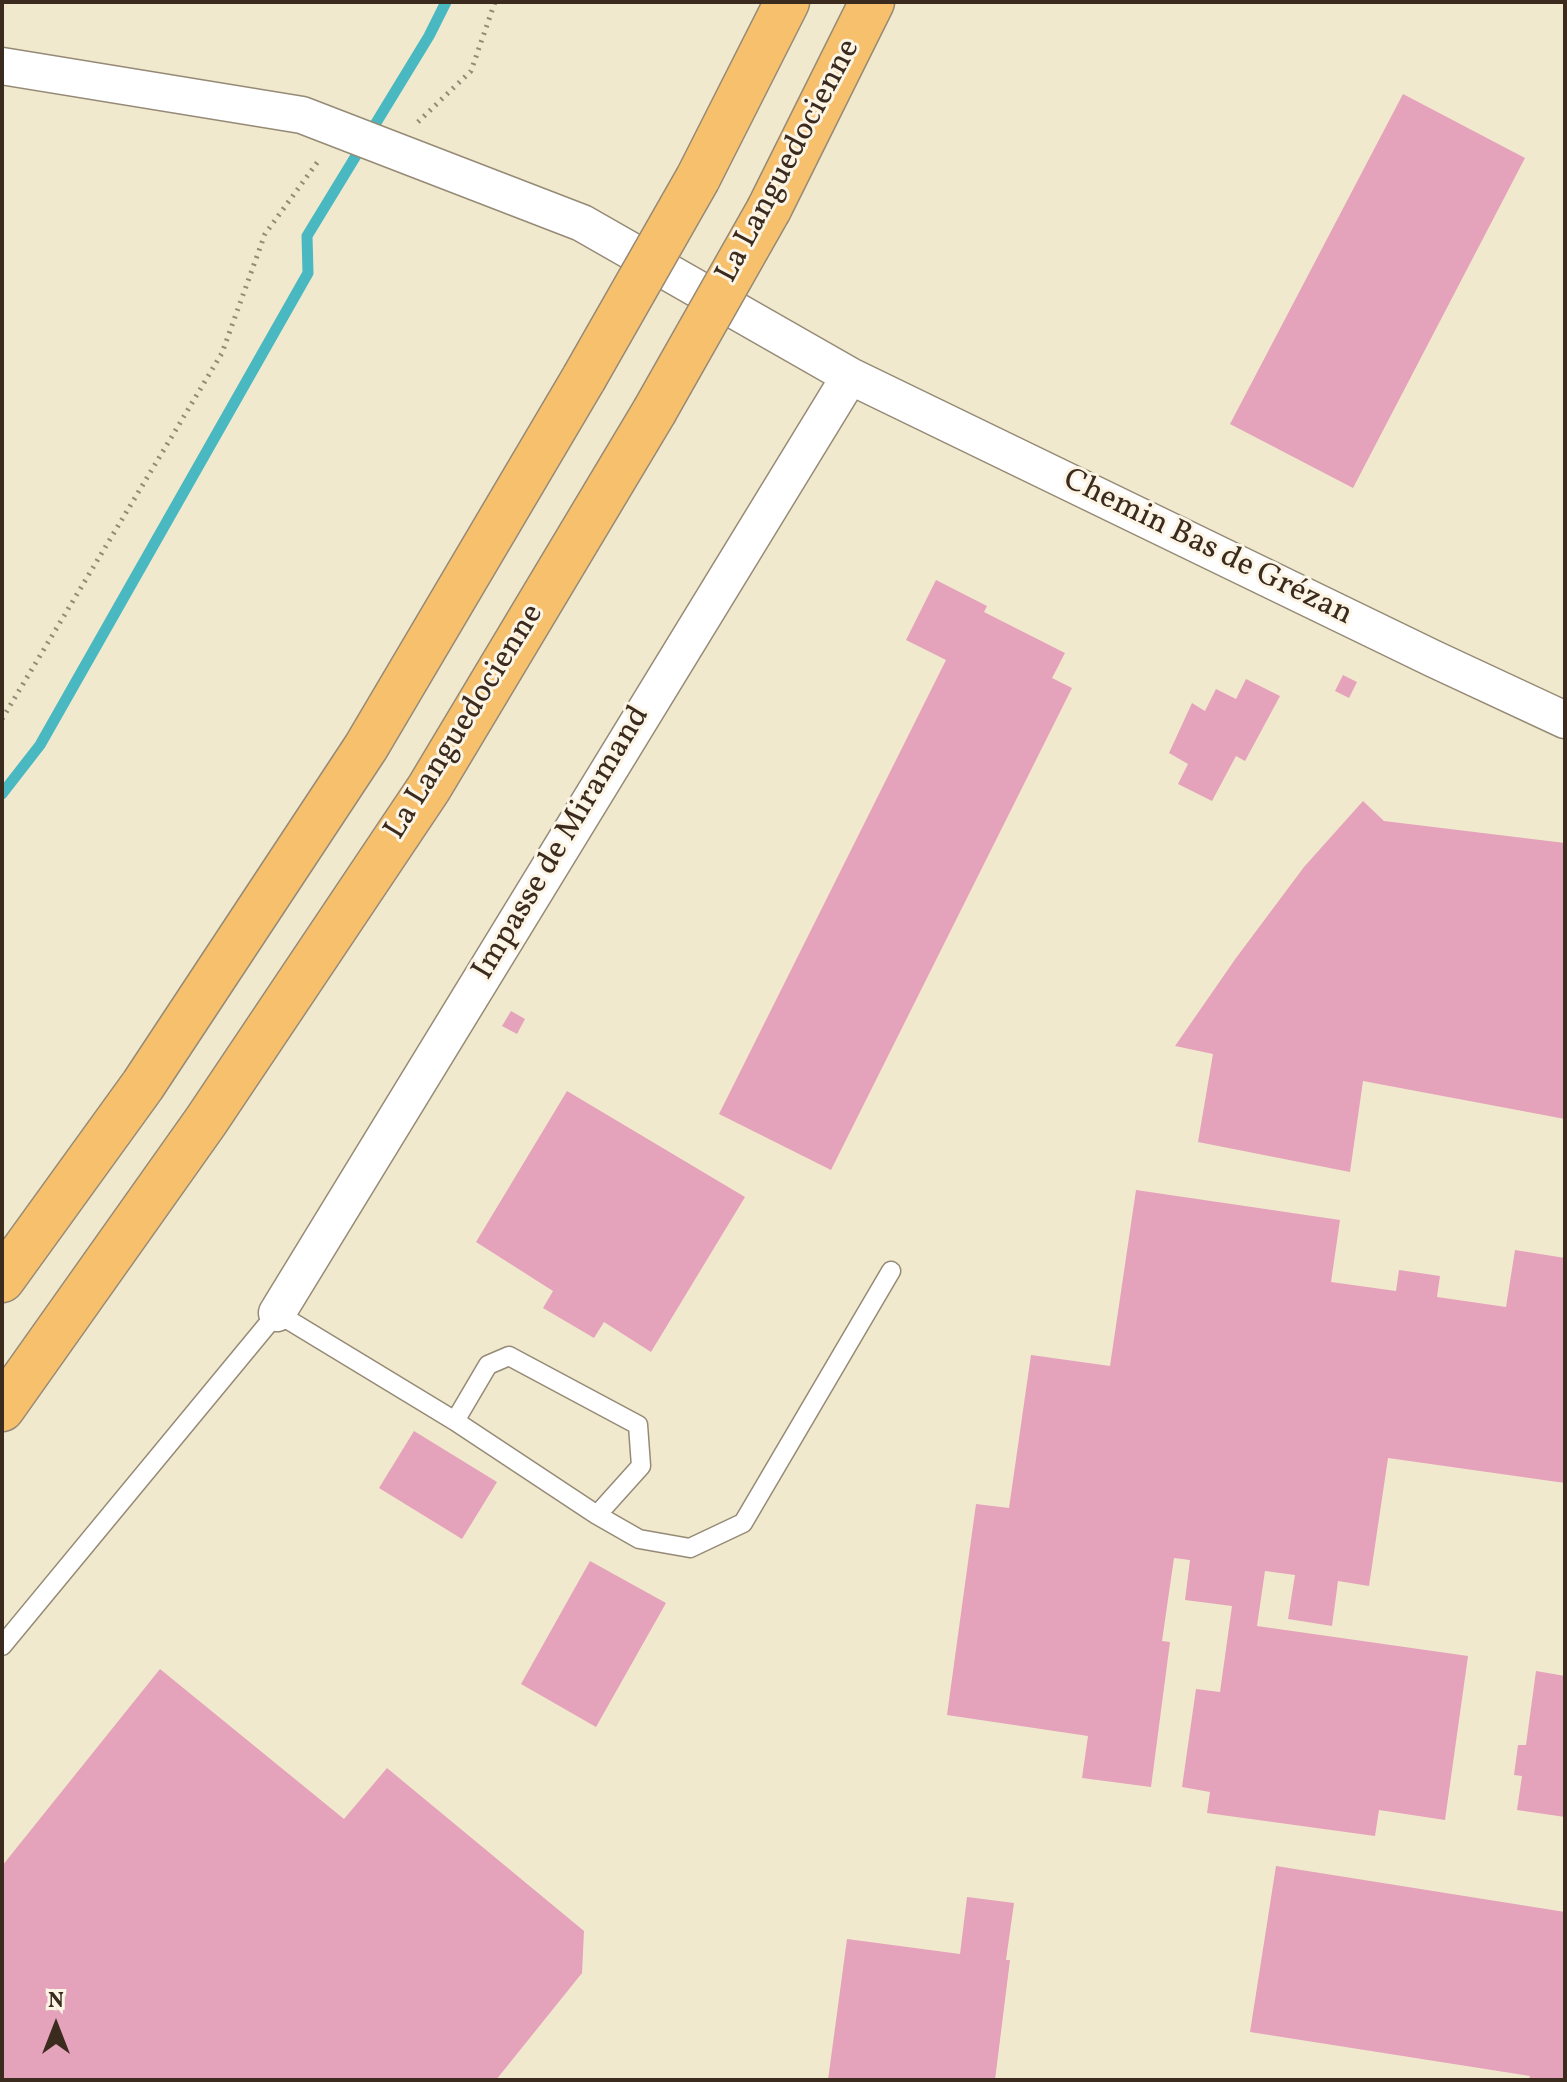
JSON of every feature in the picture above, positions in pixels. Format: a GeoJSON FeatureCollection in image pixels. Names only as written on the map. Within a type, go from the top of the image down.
{"type":"FeatureCollection","features":[{"type":"Feature","properties":{"kind":"highway"},"geometry":{"type":"LineString","coordinates":[[2,1280],[143,1085],[366,747],[698,178],[787,2]]}},
{"type":"Feature","properties":{"kind":"highway","name":"La Languedocienne"},"geometry":{"type":"LineString","coordinates":[[2,1409],[206,1121],[429,788],[654,412],[769,209],[872,2]]}},
{"type":"Feature","properties":{"kind":"street","name":"Chemin Bas de Grézan"},"geometry":{"type":"LineString","coordinates":[[2,66],[302,115],[582,223],[850,376],[1565,720]]}},
{"type":"Feature","properties":{"kind":"street","name":"Impasse de Miramand"},"geometry":{"type":"LineString","coordinates":[[277,1313],[850,376]]}},
{"type":"Feature","properties":{"kind":"lane"},"geometry":{"type":"LineString","coordinates":[[2,1646],[277,1313],[455,1421],[597,1515],[639,1539],[690,1548],[743,1523],[891,1271]]}},
{"type":"Feature","properties":{"kind":"lane"},"geometry":{"type":"LineString","coordinates":[[455,1421],[488,1365],[509,1356],[638,1425],[641,1466],[597,1515]]}},
{"type":"Feature","properties":{"kind":"path"},"geometry":{"type":"LineString","coordinates":[[390,149],[471,71],[495,2]]}},
{"type":"Feature","properties":{"kind":"path"},"geometry":{"type":"LineString","coordinates":[[2,719],[222,353],[265,234],[340,130]]}},
{"type":"Feature","properties":{"kind":"building"},"geometry":{"type":"Polygon","coordinates":[[[1403,94],[1525,158],[1353,488],[1230,424],[1403,94]]]}},
{"type":"Feature","properties":{"kind":"building"},"geometry":{"type":"Polygon","coordinates":[[[936,580],[987,606],[984,612],[1065,653],[1052,678],[1072,688],[831,1170],[719,1114],[946,660],[906,640],[936,580]]]}},
{"type":"Feature","properties":{"kind":"building"},"geometry":{"type":"Polygon","coordinates":[[[1343,675],[1357,682],[1349,698],[1335,691],[1343,675]]]}},
{"type":"Feature","properties":{"kind":"building"},"geometry":{"type":"Polygon","coordinates":[[[1246,679],[1280,696],[1245,761],[1236,756],[1212,801],[1178,784],[1188,764],[1169,753],[1192,703],[1205,711],[1216,689],[1236,699],[1246,679]]]}},
{"type":"Feature","properties":{"kind":"building"},"geometry":{"type":"Polygon","coordinates":[[[1363,801],[1384,821],[1565,843],[1565,1119],[1363,1081],[1350,1172],[1198,1142],[1213,1054],[1175,1046],[1304,867],[1363,801]]]}},
{"type":"Feature","properties":{"kind":"building"},"geometry":{"type":"Polygon","coordinates":[[[511,1011],[525,1019],[517,1034],[502,1026],[511,1011]]]}},
{"type":"Feature","properties":{"kind":"building"},"geometry":{"type":"Polygon","coordinates":[[[567,1091],[745,1197],[651,1352],[604,1322],[594,1338],[543,1308],[553,1291],[476,1242],[567,1091]]]}},
{"type":"Feature","properties":{"kind":"building"},"geometry":{"type":"Polygon","coordinates":[[[1136,1190],[1340,1220],[1331,1282],[1396,1291],[1399,1270],[1440,1276],[1437,1297],[1506,1307],[1515,1250],[1565,1258],[1565,1483],[1388,1458],[1369,1586],[1338,1581],[1332,1626],[1288,1619],[1295,1575],[1265,1571],[1257,1626],[1468,1656],[1445,1820],[1379,1810],[1375,1836],[1207,1813],[1210,1792],[1182,1787],[1196,1689],[1220,1692],[1232,1606],[1185,1600],[1190,1560],[1174,1558],[1162,1641],[1170,1642],[1151,1787],[1082,1778],[1088,1736],[947,1715],[976,1504],[1009,1508],[1031,1355],[1110,1366],[1136,1190]]]}},
{"type":"Feature","properties":{"kind":"building"},"geometry":{"type":"Polygon","coordinates":[[[414,1431],[497,1482],[462,1539],[379,1488],[414,1431]]]}},
{"type":"Feature","properties":{"kind":"building"},"geometry":{"type":"Polygon","coordinates":[[[590,1561],[666,1603],[596,1727],[521,1684],[590,1561]]]}},
{"type":"Feature","properties":{"kind":"building"},"geometry":{"type":"Polygon","coordinates":[[[160,1669],[344,1819],[387,1768],[584,1931],[582,1973],[496,2080],[2,2080],[2,1866],[160,1669]]]}},
{"type":"Feature","properties":{"kind":"building"},"geometry":{"type":"Polygon","coordinates":[[[1536,1671],[1565,1676],[1565,1817],[1517,1810],[1522,1776],[1514,1775],[1518,1745],[1526,1745],[1536,1671]]]}},
{"type":"Feature","properties":{"kind":"building"},"geometry":{"type":"Polygon","coordinates":[[[1276,1866],[1565,1912],[1565,2080],[1529,2080],[1530,2076],[1250,2032],[1276,1866]]]}},
{"type":"Feature","properties":{"kind":"building"},"geometry":{"type":"Polygon","coordinates":[[[967,1897],[1014,1903],[995,2080],[828,2080],[847,1939],[960,1954],[967,1897]]]}},
{"type":"Feature","properties":{"kind":"waterway"},"geometry":{"type":"LineString","coordinates":[[2,794],[40,745],[308,273],[307,236],[429,36],[446,2]]}}]}
